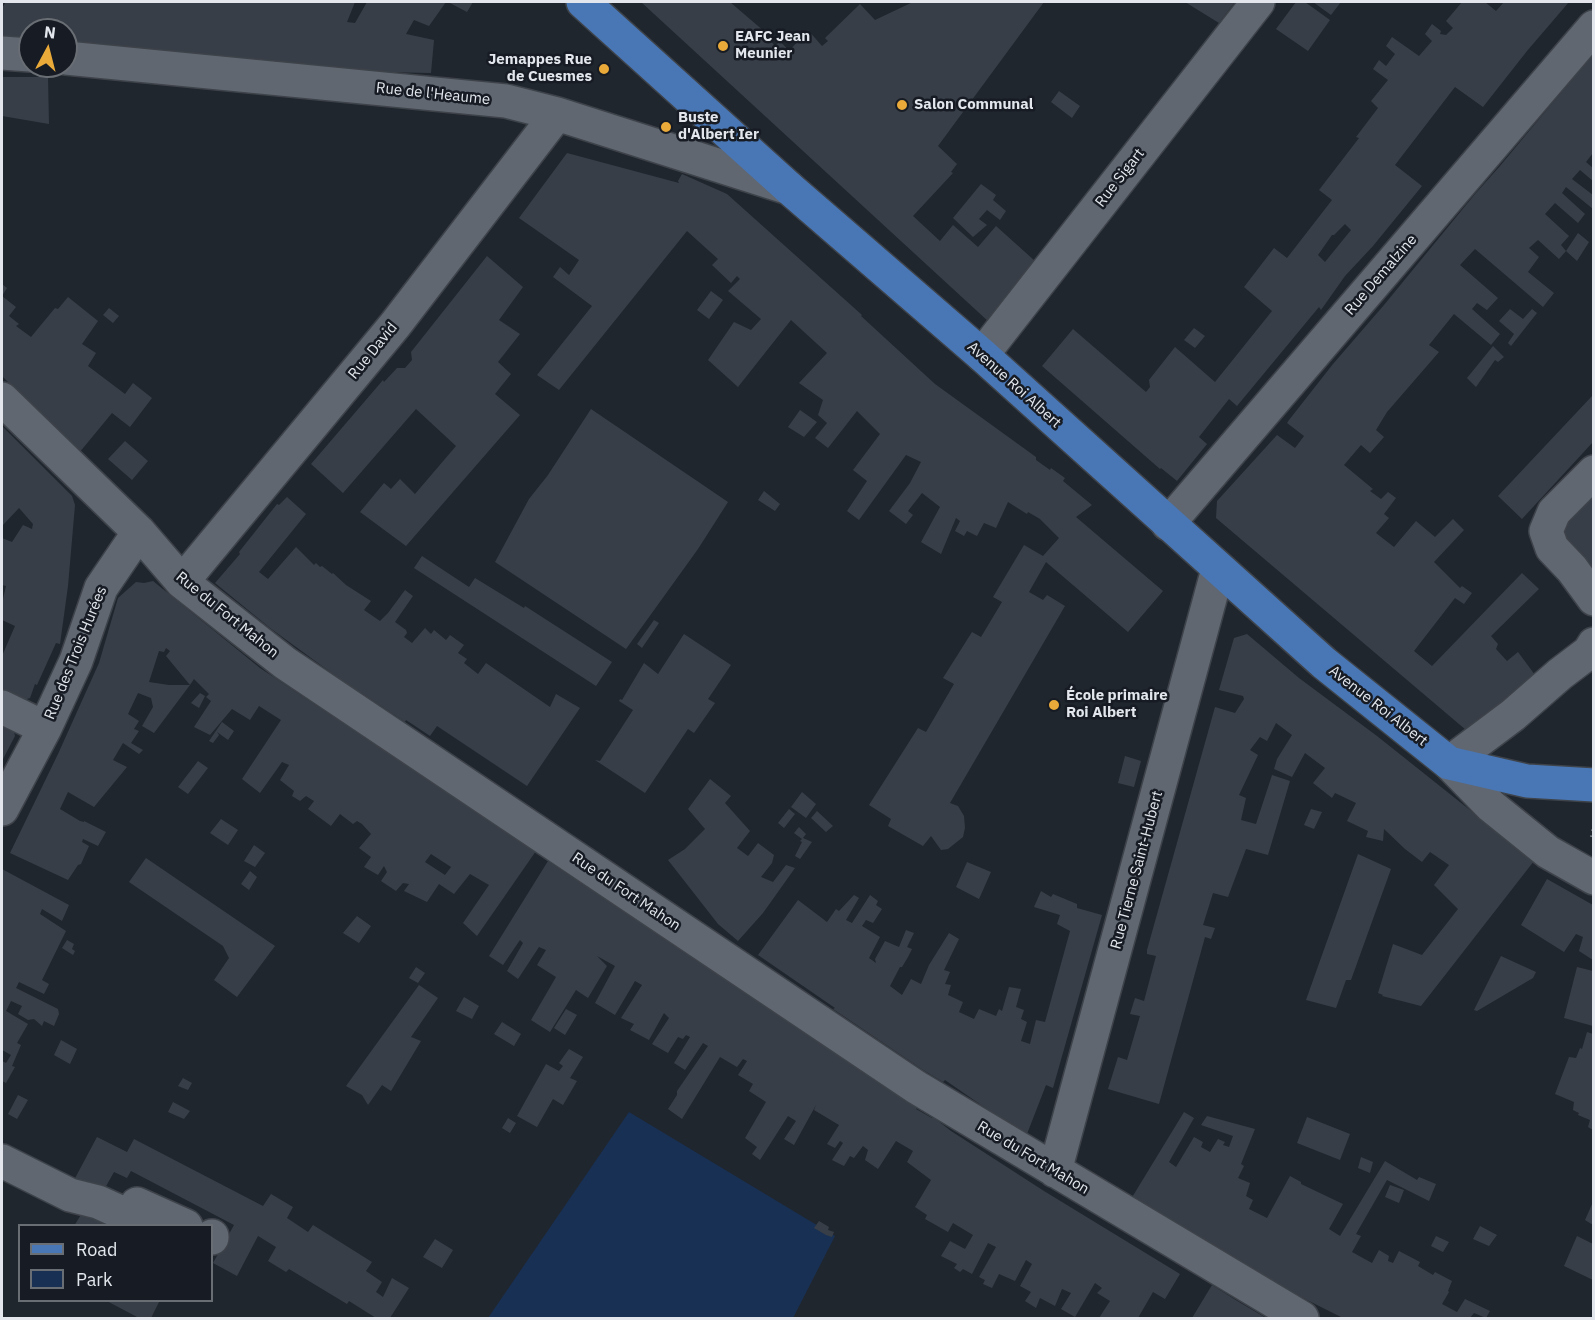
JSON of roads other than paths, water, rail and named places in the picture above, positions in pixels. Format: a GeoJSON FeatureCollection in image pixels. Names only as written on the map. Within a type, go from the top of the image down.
{"type":"FeatureCollection","features":[{"type":"Feature","properties":{"kind":"main road","name":"Avenue Roi Albert"},"geometry":{"type":"LineString","coordinates":[[583,2],[789,188],[982,355],[1324,663],[1449,763]]}},
{"type":"Feature","properties":{"kind":"main road"},"geometry":{"type":"LineString","coordinates":[[1449,763],[1527,781],[1593,785]]}},
{"type":"Feature","properties":{"kind":"street","name":"Rue Sigart"},"geometry":{"type":"LineString","coordinates":[[982,355],[1258,2]]}},
{"type":"Feature","properties":{"kind":"street","name":"Rue Demalzine"},"geometry":{"type":"LineString","coordinates":[[1168,524],[1593,27]]}},
{"type":"Feature","properties":{"kind":"street"},"geometry":{"type":"LineString","coordinates":[[2,53],[18,54]]}},
{"type":"Feature","properties":{"kind":"street","name":"Rue de l'Heaume"},"geometry":{"type":"LineString","coordinates":[[78,59],[506,101],[557,114],[789,188]]}},
{"type":"Feature","properties":{"kind":"street","name":"Rue David"},"geometry":{"type":"LineString","coordinates":[[182,582],[395,325],[557,114]]}},
{"type":"Feature","properties":{"kind":"street","name":"Rue du Fort Mahon"},"geometry":{"type":"LineString","coordinates":[[2,399],[140,532],[182,582],[285,663],[916,1088],[1302,1318]]}},
{"type":"Feature","properties":{"kind":"street"},"geometry":{"type":"LineString","coordinates":[[1593,472],[1554,512],[1546,531],[1552,548],[1572,569],[1593,599]]}},
{"type":"Feature","properties":{"kind":"street","name":"Rue des Trois Hurées"},"geometry":{"type":"LineString","coordinates":[[2,809],[45,728],[76,661],[101,588],[140,532]]}},
{"type":"Feature","properties":{"kind":"street","name":"Rue Tierne Saint-Hubert"},"geometry":{"type":"LineString","coordinates":[[1055,1171],[1218,569]]}},
{"type":"Feature","properties":{"kind":"street"},"geometry":{"type":"LineString","coordinates":[[1593,644],[1589,652],[1513,715],[1449,763],[1491,806],[1548,852],[1593,878]]}},
{"type":"Feature","properties":{"kind":"street"},"geometry":{"type":"LineString","coordinates":[[2,707],[45,728]]}},
{"type":"Feature","properties":{"kind":"street"},"geometry":{"type":"LineString","coordinates":[[2,1161],[70,1195],[98,1202],[129,1221],[137,1204],[182,1224]]}},
{"type":"Feature","properties":{"kind":"place","name":"EAFC Jean Meunier"},"geometry":{"type":"Point","coordinates":[723,46]}},
{"type":"Feature","properties":{"kind":"place","name":"Jemappes Rue de Cuesmes"},"geometry":{"type":"Point","coordinates":[604,69]}},
{"type":"Feature","properties":{"kind":"place","name":"Salon Communal"},"geometry":{"type":"Point","coordinates":[902,105]}},
{"type":"Feature","properties":{"kind":"place","name":"Buste d'Albert Ier"},"geometry":{"type":"Point","coordinates":[666,127]}},
{"type":"Feature","properties":{"kind":"place","name":"École primaire Roi Albert"},"geometry":{"type":"Point","coordinates":[1054,705]}}]}
